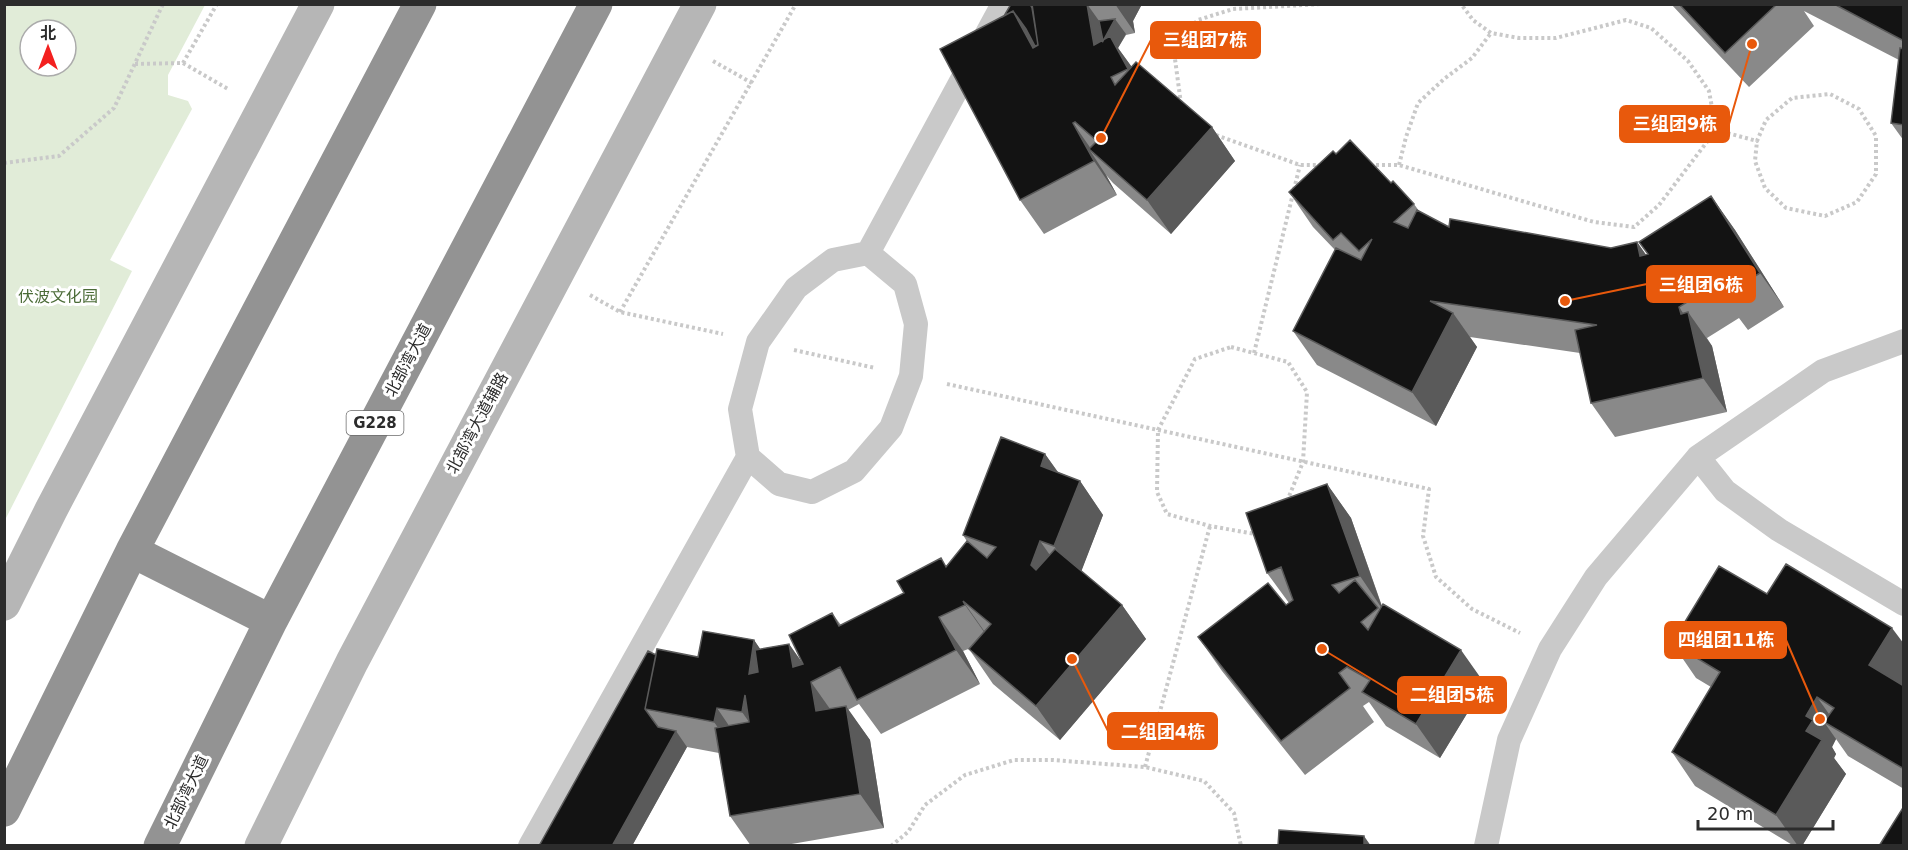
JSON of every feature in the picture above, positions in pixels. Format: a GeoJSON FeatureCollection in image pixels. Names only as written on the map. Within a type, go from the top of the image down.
{"type":"FeatureCollection","features":[{"type":"Feature","properties":{"kind":"highway"},"geometry":{"type":"LineString","coordinates":[[4,810],[132,551],[420,4]]}},
{"type":"Feature","properties":{"kind":"highway","name":"北部湾大道"},"geometry":{"type":"LineString","coordinates":[[160,846],[271,621],[596,4]]}},
{"type":"Feature","properties":{"kind":"highway"},"geometry":{"type":"LineString","coordinates":[[132,551],[271,621]]}},
{"type":"Feature","properties":{"kind":"main road"},"geometry":{"type":"LineString","coordinates":[[4,604],[51,510],[318,4]]}},
{"type":"Feature","properties":{"kind":"main road","name":"北部湾大道辅路"},"geometry":{"type":"LineString","coordinates":[[261,846],[352,662],[700,4]]}},
{"type":"Feature","properties":{"kind":"lane"},"geometry":{"type":"LineString","coordinates":[[868,253],[1003,4]]}},
{"type":"Feature","properties":{"kind":"lane"},"geometry":{"type":"LineString","coordinates":[[868,253],[904,284],[916,324],[912,376],[891,428],[854,471],[812,492],[779,484],[748,456],[740,409],[758,342],[796,288],[833,260],[868,253]]}},
{"type":"Feature","properties":{"kind":"lane"},"geometry":{"type":"LineString","coordinates":[[1486,846],[1509,740],[1550,649],[1596,578],[1698,456],[1823,371],[1904,341]]}},
{"type":"Feature","properties":{"kind":"lane"},"geometry":{"type":"LineString","coordinates":[[530,846],[748,456]]}},
{"type":"Feature","properties":{"kind":"lane"},"geometry":{"type":"LineString","coordinates":[[1698,456],[1725,491],[1779,530],[1904,604]]}},
{"type":"Feature","properties":{"kind":"path"},"geometry":{"type":"LineString","coordinates":[[4,163],[59,156],[114,108],[163,4]]}},
{"type":"Feature","properties":{"kind":"path"},"geometry":{"type":"LineString","coordinates":[[183,63],[217,4]]}},
{"type":"Feature","properties":{"kind":"path"},"geometry":{"type":"LineString","coordinates":[[620,312],[796,4]]}},
{"type":"Feature","properties":{"kind":"path"},"geometry":{"type":"LineString","coordinates":[[1182,110],[1173,44],[1198,20],[1233,9],[1322,4]]}},
{"type":"Feature","properties":{"kind":"path"},"geometry":{"type":"LineString","coordinates":[[1366,165],[1399,165],[1594,222],[1634,226],[1659,205],[1716,130],[1709,91],[1688,61],[1652,28],[1626,20],[1556,38],[1519,38],[1491,33],[1473,20],[1461,4]]}},
{"type":"Feature","properties":{"kind":"path"},"geometry":{"type":"LineString","coordinates":[[1399,165],[1418,103],[1472,58],[1491,33]]}},
{"type":"Feature","properties":{"kind":"path"},"geometry":{"type":"LineString","coordinates":[[135,64],[183,63],[263,109]]}},
{"type":"Feature","properties":{"kind":"path"},"geometry":{"type":"LineString","coordinates":[[1830,94],[1859,109],[1876,136],[1876,174],[1857,202],[1825,216],[1785,208],[1765,188],[1755,161],[1757,141],[1766,120],[1792,98],[1830,94]]}},
{"type":"Feature","properties":{"kind":"path"},"geometry":{"type":"LineString","coordinates":[[1716,130],[1757,141]]}},
{"type":"Feature","properties":{"kind":"path"},"geometry":{"type":"LineString","coordinates":[[1212,134],[1300,165],[1333,165]]}},
{"type":"Feature","properties":{"kind":"path"},"geometry":{"type":"LineString","coordinates":[[1254,353],[1300,165]]}},
{"type":"Feature","properties":{"kind":"path"},"geometry":{"type":"LineString","coordinates":[[555,275],[620,312],[1429,489],[1423,536],[1436,577],[1472,609],[1550,649]]}},
{"type":"Feature","properties":{"kind":"path"},"geometry":{"type":"LineString","coordinates":[[1231,347],[1254,353],[1288,362],[1307,392],[1303,462],[1279,521],[1255,534],[1210,526],[1167,514],[1156,492],[1158,430],[1195,359],[1231,347]]}},
{"type":"Feature","properties":{"kind":"path"},"geometry":{"type":"LineString","coordinates":[[1145,767],[1210,526]]}},
{"type":"Feature","properties":{"kind":"path"},"geometry":{"type":"LineString","coordinates":[[891,846],[908,832],[926,805],[965,775],[1014,760],[1053,760],[1145,767],[1204,781],[1234,813],[1241,846]]}},
{"type":"Feature","properties":{"kind":"green space","name":"伏波文化园"},"geometry":{"type":"Polygon","coordinates":[[[4,5],[205,5],[168,75],[168,95],[188,101],[192,109],[110,260],[132,271],[5,520],[4,5]]]}},
{"type":"Feature","properties":{"kind":"building"},"geometry":{"type":"Polygon","coordinates":[[[1011,4],[1030,4],[1038,45],[1035,46],[1013,11],[1004,16],[1011,4]]]}},
{"type":"Feature","properties":{"kind":"building"},"geometry":{"type":"Polygon","coordinates":[[[1032,4],[1087,4],[1094,45],[1110,36],[1128,69],[1111,77],[1115,85],[1136,62],[1212,127],[1147,200],[1089,149],[1097,141],[1075,122],[1073,123],[1094,161],[1020,200],[940,49],[1013,11],[1033,48],[1038,45],[1032,4]]]}},
{"type":"Feature","properties":{"kind":"building"},"geometry":{"type":"Polygon","coordinates":[[[1679,4],[1777,4],[1725,53],[1679,4]]]}},
{"type":"Feature","properties":{"kind":"building"},"geometry":{"type":"Polygon","coordinates":[[[1834,4],[1904,4],[1904,41],[1834,4]]]}},
{"type":"Feature","properties":{"kind":"building"},"geometry":{"type":"Polygon","coordinates":[[[1115,19],[1103,41],[1099,21],[1115,19]]]}},
{"type":"Feature","properties":{"kind":"building"},"geometry":{"type":"Polygon","coordinates":[[[1900,48],[1904,49],[1904,125],[1891,123],[1900,48]]]}},
{"type":"Feature","properties":{"kind":"building"},"geometry":{"type":"Polygon","coordinates":[[[1350,140],[1414,204],[1394,222],[1408,228],[1417,210],[1449,227],[1450,219],[1611,248],[1637,242],[1640,256],[1648,254],[1639,242],[1711,196],[1760,273],[1724,296],[1716,284],[1679,307],[1681,314],[1688,312],[1703,378],[1591,403],[1575,330],[1597,325],[1430,301],[1453,313],[1412,392],[1293,331],[1336,248],[1361,260],[1372,239],[1359,251],[1341,233],[1333,240],[1289,192],[1333,151],[1336,154],[1350,140]]]}},
{"type":"Feature","properties":{"kind":"building"},"geometry":{"type":"Polygon","coordinates":[[[1001,437],[1045,454],[1041,466],[1080,481],[1054,546],[1040,541],[1031,565],[1036,570],[1055,549],[1122,605],[1036,706],[969,649],[991,624],[963,601],[965,605],[939,617],[956,650],[857,700],[840,667],[811,682],[816,711],[846,706],[860,794],[730,816],[715,728],[749,722],[745,695],[742,712],[717,708],[714,722],[645,709],[657,649],[698,657],[703,631],[754,640],[749,674],[758,672],[755,650],[789,644],[793,667],[803,664],[789,635],[832,613],[839,626],[904,593],[897,581],[941,558],[946,567],[967,541],[987,558],[996,547],[963,535],[1001,437]]]}},
{"type":"Feature","properties":{"kind":"building"},"geometry":{"type":"Polygon","coordinates":[[[1327,484],[1360,576],[1332,585],[1339,593],[1355,580],[1378,608],[1361,622],[1368,630],[1383,604],[1461,650],[1416,724],[1362,692],[1370,680],[1347,667],[1339,673],[1350,688],[1281,741],[1198,637],[1268,583],[1286,605],[1293,600],[1281,567],[1267,573],[1246,513],[1327,484]]]}},
{"type":"Feature","properties":{"kind":"building"},"geometry":{"type":"Polygon","coordinates":[[[1786,564],[1892,628],[1869,665],[1904,686],[1904,769],[1824,722],[1834,708],[1817,697],[1806,716],[1813,720],[1806,731],[1822,740],[1776,815],[1672,752],[1720,672],[1672,643],[1719,566],[1767,594],[1786,564]]]}},
{"type":"Feature","properties":{"kind":"building"},"geometry":{"type":"Polygon","coordinates":[[[648,651],[656,655],[645,709],[658,727],[676,731],[612,846],[539,846],[648,651]]]}},
{"type":"Feature","properties":{"kind":"building"},"geometry":{"type":"Polygon","coordinates":[[[1904,806],[1904,846],[1879,846],[1904,806]]]}},
{"type":"Feature","properties":{"kind":"building"},"geometry":{"type":"Polygon","coordinates":[[[1279,830],[1364,836],[1364,846],[1278,846],[1279,830]]]}},
{"type":"Feature","properties":{"kind":"place","name":"三组团9栋"},"geometry":{"type":"Point","coordinates":[1752,44]}},
{"type":"Feature","properties":{"kind":"place","name":"三组团7栋"},"geometry":{"type":"Point","coordinates":[1101,138]}},
{"type":"Feature","properties":{"kind":"place","name":"三组团6栋"},"geometry":{"type":"Point","coordinates":[1565,301]}},
{"type":"Feature","properties":{"kind":"place","name":"二组团5栋"},"geometry":{"type":"Point","coordinates":[1322,649]}},
{"type":"Feature","properties":{"kind":"place","name":"二组团4栋"},"geometry":{"type":"Point","coordinates":[1072,659]}},
{"type":"Feature","properties":{"kind":"place","name":"四组团11栋"},"geometry":{"type":"Point","coordinates":[1820,719]}}]}
